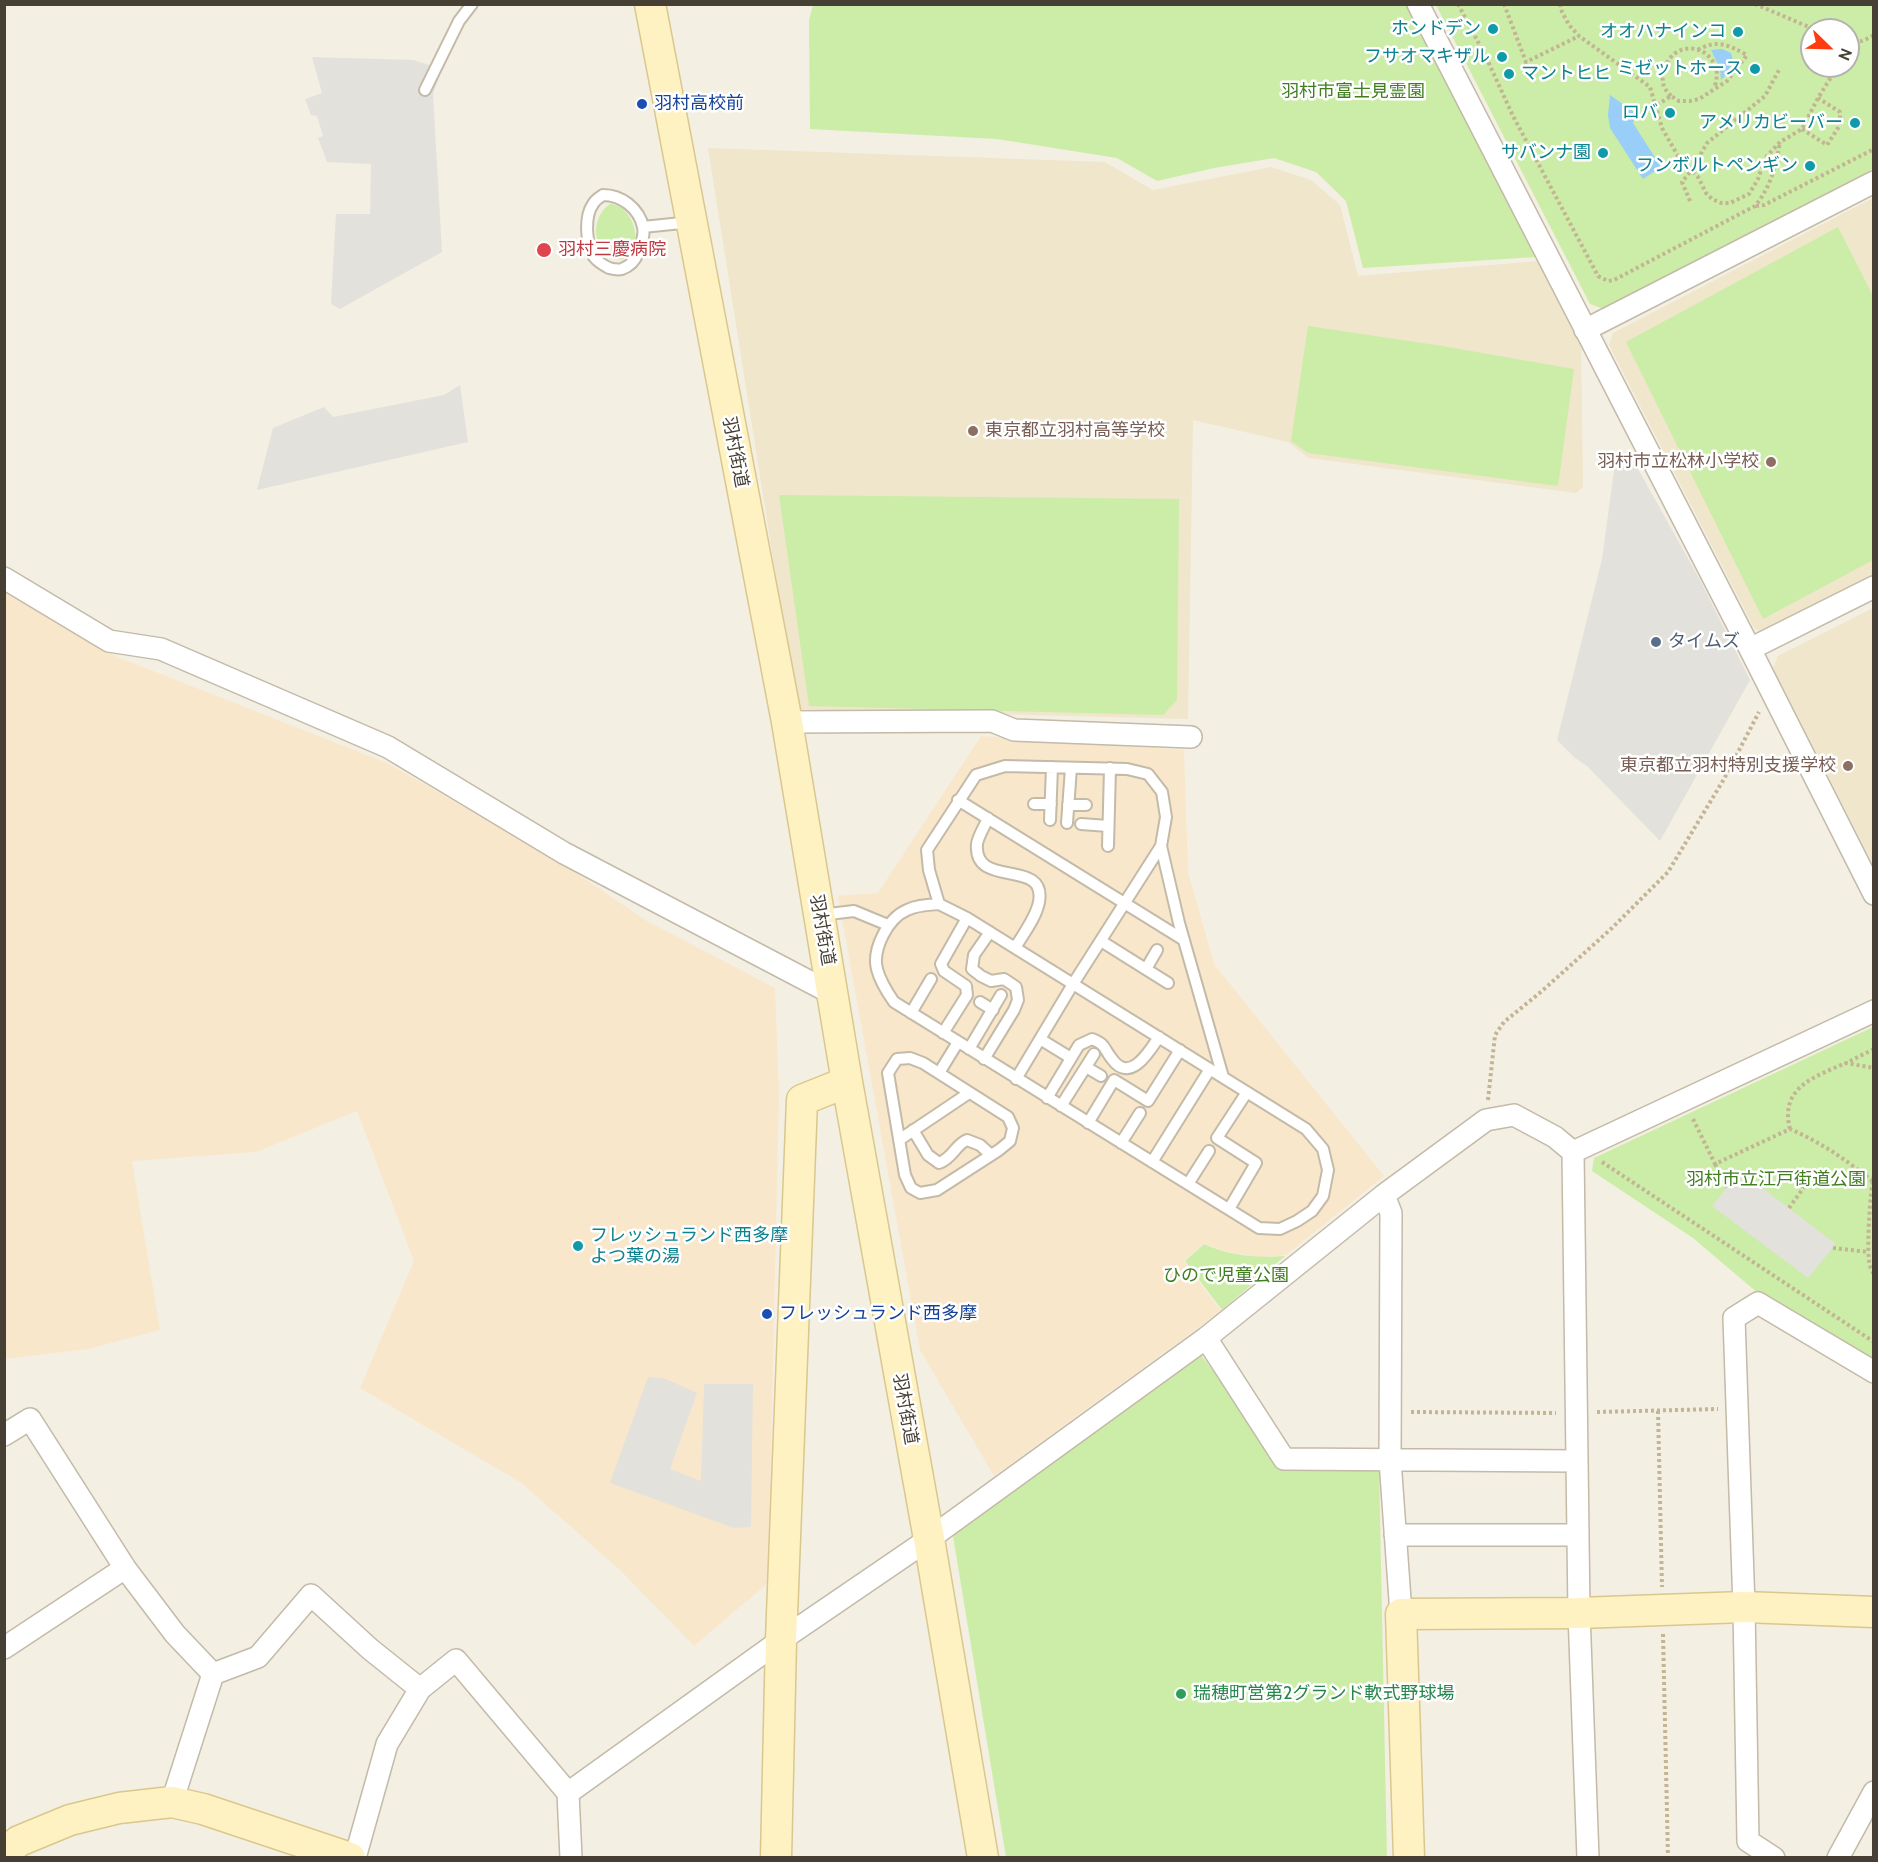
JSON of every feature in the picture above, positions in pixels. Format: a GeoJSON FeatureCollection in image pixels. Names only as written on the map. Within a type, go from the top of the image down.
{"type":"FeatureCollection","features":[{"type":"Feature","properties":{"kind":"street","name":"羽村街道"},"geometry":{"type":"LineString","coordinates":[[650,4],[787,722],[847,1082],[983,1857]]}},
{"type":"Feature","properties":{"kind":"street"},"geometry":{"type":"LineString","coordinates":[[1418,4],[1874,894]]}},
{"type":"Feature","properties":{"kind":"street"},"geometry":{"type":"LineString","coordinates":[[1585,330],[1874,182]]}},
{"type":"Feature","properties":{"kind":"street"},"geometry":{"type":"LineString","coordinates":[[4,578],[109,641],[161,649],[388,747],[564,853],[833,994]]}},
{"type":"Feature","properties":{"kind":"street"},"geometry":{"type":"LineString","coordinates":[[1750,649],[1874,587]]}},
{"type":"Feature","properties":{"kind":"street"},"geometry":{"type":"LineString","coordinates":[[787,722],[992,721],[1014,730],[1191,738]]}},
{"type":"Feature","properties":{"kind":"street"},"geometry":{"type":"LineString","coordinates":[[1577,1150],[1874,1011]]}},
{"type":"Feature","properties":{"kind":"street"},"geometry":{"type":"LineString","coordinates":[[776,1857],[781,1640],[802,1100],[847,1082]]}},
{"type":"Feature","properties":{"kind":"street"},"geometry":{"type":"LineString","coordinates":[[568,1793],[781,1640],[929,1539],[1206,1338],[1384,1195],[1486,1120],[1514,1115],[1577,1150]]}},
{"type":"Feature","properties":{"kind":"street"},"geometry":{"type":"LineString","coordinates":[[1577,1150],[1577,1535],[1588,1857]]}},
{"type":"Feature","properties":{"kind":"street"},"geometry":{"type":"LineString","coordinates":[[1384,1195],[1391,1213],[1390,1460],[1401,1614],[1409,1857]]}},
{"type":"Feature","properties":{"kind":"street"},"geometry":{"type":"LineString","coordinates":[[1774,1857],[1748,1841],[1744,1607],[1734,1318],[1758,1302],[1874,1372]]}},
{"type":"Feature","properties":{"kind":"street"},"geometry":{"type":"LineString","coordinates":[[1206,1338],[1284,1459],[1576,1461]]}},
{"type":"Feature","properties":{"kind":"street"},"geometry":{"type":"LineString","coordinates":[[4,1435],[30,1419],[125,1568],[175,1634],[213,1674]]}},
{"type":"Feature","properties":{"kind":"street"},"geometry":{"type":"LineString","coordinates":[[1395,1535],[1577,1535]]}},
{"type":"Feature","properties":{"kind":"street"},"geometry":{"type":"LineString","coordinates":[[4,1648],[125,1568]]}},
{"type":"Feature","properties":{"kind":"street"},"geometry":{"type":"LineString","coordinates":[[213,1674],[258,1656],[311,1595],[370,1649],[420,1689]]}},
{"type":"Feature","properties":{"kind":"street"},"geometry":{"type":"LineString","coordinates":[[1401,1614],[1579,1613],[1744,1607],[1874,1612]]}},
{"type":"Feature","properties":{"kind":"street"},"geometry":{"type":"LineString","coordinates":[[4,1853],[19,1841],[70,1820],[119,1808],[172,1803],[203,1809],[352,1857],[387,1744],[420,1689],[456,1660],[568,1793],[571,1857]]}},
{"type":"Feature","properties":{"kind":"street"},"geometry":{"type":"LineString","coordinates":[[172,1803],[213,1674]]}},
{"type":"Feature","properties":{"kind":"street"},"geometry":{"type":"LineString","coordinates":[[1838,1857],[1874,1792]]}},
{"type":"Feature","properties":{"kind":"lane"},"geometry":{"type":"LineString","coordinates":[[424,90],[459,21],[472,4]]}},
{"type":"Feature","properties":{"kind":"lane"},"geometry":{"type":"LineString","coordinates":[[603,195],[615,195],[630,204],[643,226],[642,242],[630,266],[620,270],[610,268],[600,263],[594,256],[588,232],[588,214],[593,202],[603,195]]}},
{"type":"Feature","properties":{"kind":"lane"},"geometry":{"type":"LineString","coordinates":[[643,226],[691,222]]}},
{"type":"Feature","properties":{"kind":"lane"},"geometry":{"type":"LineString","coordinates":[[939,904],[929,870],[927,849],[975,775],[1005,765],[1127,769],[1148,774],[1162,792],[1166,817],[1161,846],[1073,984],[1016,1079]]}},
{"type":"Feature","properties":{"kind":"lane"},"geometry":{"type":"LineString","coordinates":[[1050,819],[1052,767]]}},
{"type":"Feature","properties":{"kind":"lane"},"geometry":{"type":"LineString","coordinates":[[1067,823],[1071,768]]}},
{"type":"Feature","properties":{"kind":"lane"},"geometry":{"type":"LineString","coordinates":[[1108,846],[1110,768]]}},
{"type":"Feature","properties":{"kind":"lane"},"geometry":{"type":"LineString","coordinates":[[958,800],[1184,940]]}},
{"type":"Feature","properties":{"kind":"lane"},"geometry":{"type":"LineString","coordinates":[[1034,804],[1051,804]]}},
{"type":"Feature","properties":{"kind":"lane"},"geometry":{"type":"LineString","coordinates":[[1068,805],[1086,805]]}},
{"type":"Feature","properties":{"kind":"lane"},"geometry":{"type":"LineString","coordinates":[[988,818],[977,843],[979,857],[985,866],[994,871],[1018,873],[1029,878],[1038,888],[1039,901],[1036,912],[1015,948]]}},
{"type":"Feature","properties":{"kind":"lane"},"geometry":{"type":"LineString","coordinates":[[1081,824],[1108,826]]}},
{"type":"Feature","properties":{"kind":"lane"},"geometry":{"type":"LineString","coordinates":[[1161,846],[1184,940],[1223,1077]]}},
{"type":"Feature","properties":{"kind":"lane"},"geometry":{"type":"LineString","coordinates":[[939,904],[967,918],[1306,1128],[1323,1149],[1328,1170],[1323,1196],[1312,1211],[1280,1229],[1259,1228],[894,1002],[884,987],[876,967],[879,945],[888,925],[904,911],[919,905],[939,904]]}},
{"type":"Feature","properties":{"kind":"lane"},"geometry":{"type":"LineString","coordinates":[[820,915],[854,911],[888,925]]}},
{"type":"Feature","properties":{"kind":"lane"},"geometry":{"type":"LineString","coordinates":[[943,1033],[967,995],[966,986],[944,971],[941,964],[967,918]]}},
{"type":"Feature","properties":{"kind":"lane"},"geometry":{"type":"LineString","coordinates":[[984,1059],[1014,1010],[1018,999],[1016,987],[1004,979],[991,981],[972,969],[974,955],[990,932]]}},
{"type":"Feature","properties":{"kind":"lane"},"geometry":{"type":"LineString","coordinates":[[1101,941],[1168,983]]}},
{"type":"Feature","properties":{"kind":"lane"},"geometry":{"type":"LineString","coordinates":[[1146,969],[1157,950]]}},
{"type":"Feature","properties":{"kind":"lane"},"geometry":{"type":"LineString","coordinates":[[911,1013],[931,979]]}},
{"type":"Feature","properties":{"kind":"lane"},"geometry":{"type":"LineString","coordinates":[[969,1049],[1001,995]]}},
{"type":"Feature","properties":{"kind":"lane"},"geometry":{"type":"LineString","coordinates":[[980,1002],[993,1010]]}},
{"type":"Feature","properties":{"kind":"lane"},"geometry":{"type":"LineString","coordinates":[[1047,1098],[1079,1045],[1092,1039],[1105,1046],[1113,1061],[1120,1066],[1136,1066],[1146,1057],[1159,1037]]}},
{"type":"Feature","properties":{"kind":"lane"},"geometry":{"type":"LineString","coordinates":[[1040,1039],[1071,1058]]}},
{"type":"Feature","properties":{"kind":"lane"},"geometry":{"type":"LineString","coordinates":[[939,1073],[958,1042]]}},
{"type":"Feature","properties":{"kind":"lane"},"geometry":{"type":"LineString","coordinates":[[1088,1123],[1114,1080],[1149,1101],[1180,1050]]}},
{"type":"Feature","properties":{"kind":"lane"},"geometry":{"type":"LineString","coordinates":[[1061,1106],[1094,1054]]}},
{"type":"Feature","properties":{"kind":"lane"},"geometry":{"type":"LineString","coordinates":[[910,1058],[939,1073],[1008,1118],[1014,1128],[1010,1140],[990,1155],[937,1190],[920,1193],[911,1188],[905,1175],[888,1073],[897,1059],[910,1058]]}},
{"type":"Feature","properties":{"kind":"lane"},"geometry":{"type":"LineString","coordinates":[[1086,1067],[1101,1076]]}},
{"type":"Feature","properties":{"kind":"lane"},"geometry":{"type":"LineString","coordinates":[[1152,1162],[1210,1069]]}},
{"type":"Feature","properties":{"kind":"lane"},"geometry":{"type":"LineString","coordinates":[[1228,1209],[1256,1163],[1217,1138],[1247,1092]]}},
{"type":"Feature","properties":{"kind":"lane"},"geometry":{"type":"LineString","coordinates":[[899,1140],[969,1093]]}},
{"type":"Feature","properties":{"kind":"lane"},"geometry":{"type":"LineString","coordinates":[[1121,1143],[1140,1113]]}},
{"type":"Feature","properties":{"kind":"lane"},"geometry":{"type":"LineString","coordinates":[[913,1130],[928,1155],[939,1163],[952,1156],[959,1144],[967,1140],[980,1145],[990,1155]]}},
{"type":"Feature","properties":{"kind":"lane"},"geometry":{"type":"LineString","coordinates":[[1188,1184],[1209,1150]]}},
{"type":"Feature","properties":{"kind":"path"},"geometry":{"type":"LineString","coordinates":[[1458,4],[1513,116],[1592,266],[1602,279],[1614,280],[1755,206],[1764,205],[1874,149]]}},
{"type":"Feature","properties":{"kind":"path"},"geometry":{"type":"LineString","coordinates":[[1504,4],[1526,62],[1579,36]]}},
{"type":"Feature","properties":{"kind":"path"},"geometry":{"type":"LineString","coordinates":[[1560,4],[1569,25],[1579,36],[1650,87],[1662,128],[1678,156],[1698,177],[1706,193],[1721,203],[1730,203],[1749,194],[1765,158],[1780,142],[1802,129],[1830,78]]}},
{"type":"Feature","properties":{"kind":"path"},"geometry":{"type":"LineString","coordinates":[[1755,4],[1800,23]]}},
{"type":"Feature","properties":{"kind":"path"},"geometry":{"type":"LineString","coordinates":[[1860,41],[1874,36]]}},
{"type":"Feature","properties":{"kind":"path"},"geometry":{"type":"LineString","coordinates":[[1697,50],[1708,44],[1725,44],[1747,55],[1727,81],[1715,87],[1708,94],[1690,101],[1679,101],[1664,89],[1662,77],[1666,63],[1677,50],[1688,48],[1707,55],[1716,68],[1715,87]]}},
{"type":"Feature","properties":{"kind":"path"},"geometry":{"type":"LineString","coordinates":[[1690,201],[1682,182],[1707,143],[1765,96],[1780,68]]}},
{"type":"Feature","properties":{"kind":"path"},"geometry":{"type":"LineString","coordinates":[[1657,105],[1671,96]]}},
{"type":"Feature","properties":{"kind":"path"},"geometry":{"type":"LineString","coordinates":[[1802,129],[1827,145],[1840,124],[1840,112],[1818,98]]}},
{"type":"Feature","properties":{"kind":"path"},"geometry":{"type":"LineString","coordinates":[[1755,206],[1761,199],[1774,172],[1780,142]]}},
{"type":"Feature","properties":{"kind":"path"},"geometry":{"type":"LineString","coordinates":[[1488,1104],[1495,1035],[1504,1022],[1612,928],[1668,872],[1724,779],[1761,708]]}},
{"type":"Feature","properties":{"kind":"path"},"geometry":{"type":"LineString","coordinates":[[1790,1129],[1788,1109],[1793,1094],[1808,1080],[1874,1049]]}},
{"type":"Feature","properties":{"kind":"path"},"geometry":{"type":"LineString","coordinates":[[1846,1063],[1874,1068]]}},
{"type":"Feature","properties":{"kind":"path"},"geometry":{"type":"LineString","coordinates":[[1683,1100],[1727,1187]]}},
{"type":"Feature","properties":{"kind":"path"},"geometry":{"type":"LineString","coordinates":[[1715,1164],[1790,1129],[1806,1136],[1873,1178],[1869,1266],[1874,1274]]}},
{"type":"Feature","properties":{"kind":"path"},"geometry":{"type":"LineString","coordinates":[[1577,1150],[1874,1342]]}},
{"type":"Feature","properties":{"kind":"path"},"geometry":{"type":"LineString","coordinates":[[1789,1208],[1812,1176]]}},
{"type":"Feature","properties":{"kind":"path"},"geometry":{"type":"LineString","coordinates":[[1833,1248],[1869,1252]]}},
{"type":"Feature","properties":{"kind":"shaded area"},"geometry":{"type":"Polygon","coordinates":[[[312,57],[413,60],[442,69],[433,94],[442,252],[340,309],[331,304],[336,214],[370,214],[371,164],[327,162],[318,138],[323,136],[317,116],[311,115],[305,99],[322,93],[312,57]]]}},
{"type":"Feature","properties":{"kind":"shaded area","name":"東京都立羽村高等学校"},"geometry":{"type":"Polygon","coordinates":[[[708,148],[1105,162],[1153,190],[1271,167],[1311,180],[1340,205],[1358,276],[1539,261],[1581,344],[1583,487],[1576,493],[1309,458],[1288,442],[1193,420],[1188,719],[797,709],[708,148]]]}},
{"type":"Feature","properties":{"kind":"shaded area","name":"羽村市立松林小学校"},"geometry":{"type":"Polygon","coordinates":[[[1873,198],[1873,578],[1765,634],[1754,628],[1609,345],[1613,333],[1873,198]]]}},
{"type":"Feature","properties":{"kind":"shaded area"},"geometry":{"type":"Polygon","coordinates":[[[460,385],[468,442],[257,490],[273,428],[324,407],[333,417],[444,395],[460,385]]]}},
{"type":"Feature","properties":{"kind":"shaded area","name":"タイムズ"},"geometry":{"type":"Polygon","coordinates":[[[1628,451],[1700,580],[1750,680],[1660,841],[1587,766],[1575,758],[1557,740],[1602,559],[1615,463],[1628,451]]]}},
{"type":"Feature","properties":{"kind":"shaded area"},"geometry":{"type":"Polygon","coordinates":[[[4,592],[120,658],[387,763],[525,842],[645,920],[775,988],[779,1095],[768,1583],[694,1646],[619,1569],[520,1482],[360,1388],[414,1261],[357,1111],[256,1152],[132,1161],[160,1330],[88,1349],[5,1359],[4,592]]]}},
{"type":"Feature","properties":{"kind":"shaded area","name":"東京都立羽村特別支援学校"},"geometry":{"type":"Polygon","coordinates":[[[1873,608],[1873,864],[1773,668],[1778,656],[1873,608]]]}},
{"type":"Feature","properties":{"kind":"shaded area"},"geometry":{"type":"Polygon","coordinates":[[[981,736],[1184,750],[1188,872],[1214,964],[1384,1176],[1286,1255],[1262,1257],[1239,1254],[1204,1243],[1184,1261],[1221,1311],[994,1476],[920,1350],[838,896],[878,893],[981,736]]]}},
{"type":"Feature","properties":{"kind":"shaded area"},"geometry":{"type":"Polygon","coordinates":[[[1740,1171],[1836,1244],[1808,1278],[1712,1206],[1740,1171]]]}},
{"type":"Feature","properties":{"kind":"shaded area"},"geometry":{"type":"Polygon","coordinates":[[[648,1377],[666,1379],[697,1393],[670,1469],[701,1481],[704,1384],[753,1384],[751,1527],[734,1528],[610,1483],[648,1377]]]}},
{"type":"Feature","properties":{"kind":"green space","name":"羽村市富士見霊園"},"geometry":{"type":"Polygon","coordinates":[[[813,5],[1407,5],[1536,257],[1363,268],[1346,201],[1316,172],[1274,158],[1157,181],[1117,158],[997,139],[810,129],[809,20],[813,5]]]}},
{"type":"Feature","properties":{"kind":"green space"},"geometry":{"type":"Polygon","coordinates":[[[1436,5],[1873,5],[1873,169],[1604,309],[1590,304],[1436,5]]]}},
{"type":"Feature","properties":{"kind":"green space"},"geometry":{"type":"Polygon","coordinates":[[[610,204],[626,212],[635,229],[635,241],[626,259],[615,259],[607,255],[597,239],[598,220],[602,211],[610,204]]]}},
{"type":"Feature","properties":{"kind":"green space","name":"羽村市立松林小学校"},"geometry":{"type":"Polygon","coordinates":[[[1838,227],[1873,296],[1873,560],[1763,619],[1626,342],[1838,227]]]}},
{"type":"Feature","properties":{"kind":"green space"},"geometry":{"type":"Polygon","coordinates":[[[1308,326],[1574,369],[1558,486],[1308,453],[1291,441],[1308,326]]]}},
{"type":"Feature","properties":{"kind":"green space"},"geometry":{"type":"Polygon","coordinates":[[[779,495],[1179,499],[1177,700],[1163,715],[809,706],[779,495]]]}},
{"type":"Feature","properties":{"kind":"green space","name":"羽村市立江戸街道公園"},"geometry":{"type":"Polygon","coordinates":[[[1873,1027],[1873,1358],[1759,1294],[1693,1238],[1592,1171],[1594,1158],[1873,1027]]]}},
{"type":"Feature","properties":{"kind":"green space","name":"ひので児童公園"},"geometry":{"type":"Polygon","coordinates":[[[1204,1244],[1244,1255],[1285,1256],[1222,1310],[1185,1261],[1204,1244]]]}},
{"type":"Feature","properties":{"kind":"green space","name":"瑞穂町営第2グランド軟式野球場"},"geometry":{"type":"Polygon","coordinates":[[[1201,1355],[1284,1463],[1379,1468],[1387,1857],[1006,1857],[952,1530],[1201,1355]]]}},
{"type":"Feature","properties":{"kind":"green space"},"geometry":{"type":"Polygon","coordinates":[[[1596,1856],[1748,1856],[1750,1857],[1596,1858],[1596,1856]]]}},
{"type":"Feature","properties":{"kind":"water"},"geometry":{"type":"Polygon","coordinates":[[[1722,49],[1731,53],[1733,61],[1721,80],[1720,69],[1711,50],[1722,49]]]}},
{"type":"Feature","properties":{"kind":"water"},"geometry":{"type":"Polygon","coordinates":[[[1610,95],[1637,114],[1633,123],[1661,167],[1643,179],[1610,128],[1608,115],[1610,95]]]}},
{"type":"Feature","properties":{"kind":"place","name":"ホンドデン"},"geometry":{"type":"Point","coordinates":[1493,29]}},
{"type":"Feature","properties":{"kind":"place","name":"オオハナインコ"},"geometry":{"type":"Point","coordinates":[1738,32]}},
{"type":"Feature","properties":{"kind":"place","name":"フサオマキザル"},"geometry":{"type":"Point","coordinates":[1502,57]}},
{"type":"Feature","properties":{"kind":"place","name":"ミゼットホース"},"geometry":{"type":"Point","coordinates":[1755,69]}},
{"type":"Feature","properties":{"kind":"place","name":"マントヒヒ"},"geometry":{"type":"Point","coordinates":[1509,74]}},
{"type":"Feature","properties":{"kind":"place","name":"羽村高校前"},"geometry":{"type":"Point","coordinates":[642,104]}},
{"type":"Feature","properties":{"kind":"place","name":"ロバ"},"geometry":{"type":"Point","coordinates":[1670,113]}},
{"type":"Feature","properties":{"kind":"place","name":"アメリカビーバー"},"geometry":{"type":"Point","coordinates":[1855,123]}},
{"type":"Feature","properties":{"kind":"place","name":"サバンナ園"},"geometry":{"type":"Point","coordinates":[1603,153]}},
{"type":"Feature","properties":{"kind":"place","name":"フンボルトペンギン"},"geometry":{"type":"Point","coordinates":[1810,166]}},
{"type":"Feature","properties":{"kind":"place","name":"羽村三慶病院"},"geometry":{"type":"Point","coordinates":[544,250]}},
{"type":"Feature","properties":{"kind":"place","name":"東京都立羽村高等学校"},"geometry":{"type":"Point","coordinates":[973,431]}},
{"type":"Feature","properties":{"kind":"place","name":"羽村市立松林小学校"},"geometry":{"type":"Point","coordinates":[1771,462]}},
{"type":"Feature","properties":{"kind":"place","name":"タイムズ"},"geometry":{"type":"Point","coordinates":[1656,642]}},
{"type":"Feature","properties":{"kind":"place","name":"東京都立羽村特別支援学校"},"geometry":{"type":"Point","coordinates":[1848,766]}},
{"type":"Feature","properties":{"kind":"place","name":"フレッシュランド西多摩 よつ葉の湯"},"geometry":{"type":"Point","coordinates":[578,1246]}},
{"type":"Feature","properties":{"kind":"place","name":"フレッシュランド西多摩"},"geometry":{"type":"Point","coordinates":[767,1314]}},
{"type":"Feature","properties":{"kind":"place","name":"瑞穂町営第2グランド軟式野球場"},"geometry":{"type":"Point","coordinates":[1181,1694]}}]}
